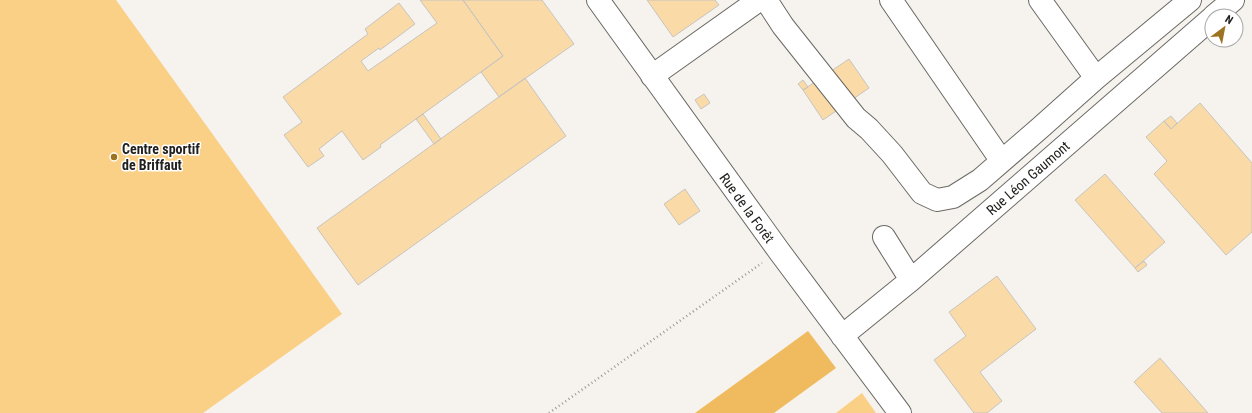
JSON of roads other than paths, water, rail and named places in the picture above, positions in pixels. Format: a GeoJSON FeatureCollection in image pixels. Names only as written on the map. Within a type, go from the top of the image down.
{"type":"FeatureCollection","features":[{"type":"Feature","properties":{"kind":"street","name":"Rue de la Forêt"},"geometry":{"type":"LineString","coordinates":[[598,0],[779,251],[900,413]]}},
{"type":"Feature","properties":{"kind":"street"},"geometry":{"type":"LineString","coordinates":[[652,76],[759,0]]}},
{"type":"Feature","properties":{"kind":"street"},"geometry":{"type":"LineString","coordinates":[[766,0],[784,26],[856,118],[869,129],[892,154],[922,193],[937,200],[953,197],[980,180],[1001,160],[1040,128],[1184,2]]}},
{"type":"Feature","properties":{"kind":"street"},"geometry":{"type":"LineString","coordinates":[[891,0],[1001,160]]}},
{"type":"Feature","properties":{"kind":"street"},"geometry":{"type":"LineString","coordinates":[[1040,0],[1096,78]]}},
{"type":"Feature","properties":{"kind":"street"},"geometry":{"type":"LineString","coordinates":[[1224,8],[1233,0]]}},
{"type":"Feature","properties":{"kind":"street","name":"Rue Léon Gaumont"},"geometry":{"type":"LineString","coordinates":[[842,336],[911,280],[1204,25]]}},
{"type":"Feature","properties":{"kind":"street"},"geometry":{"type":"LineString","coordinates":[[884,237],[911,280]]}},
{"type":"Feature","properties":{"kind":"place","name":"Centre sportif de Briffaut"},"geometry":{"type":"Point","coordinates":[114,157]}}]}
